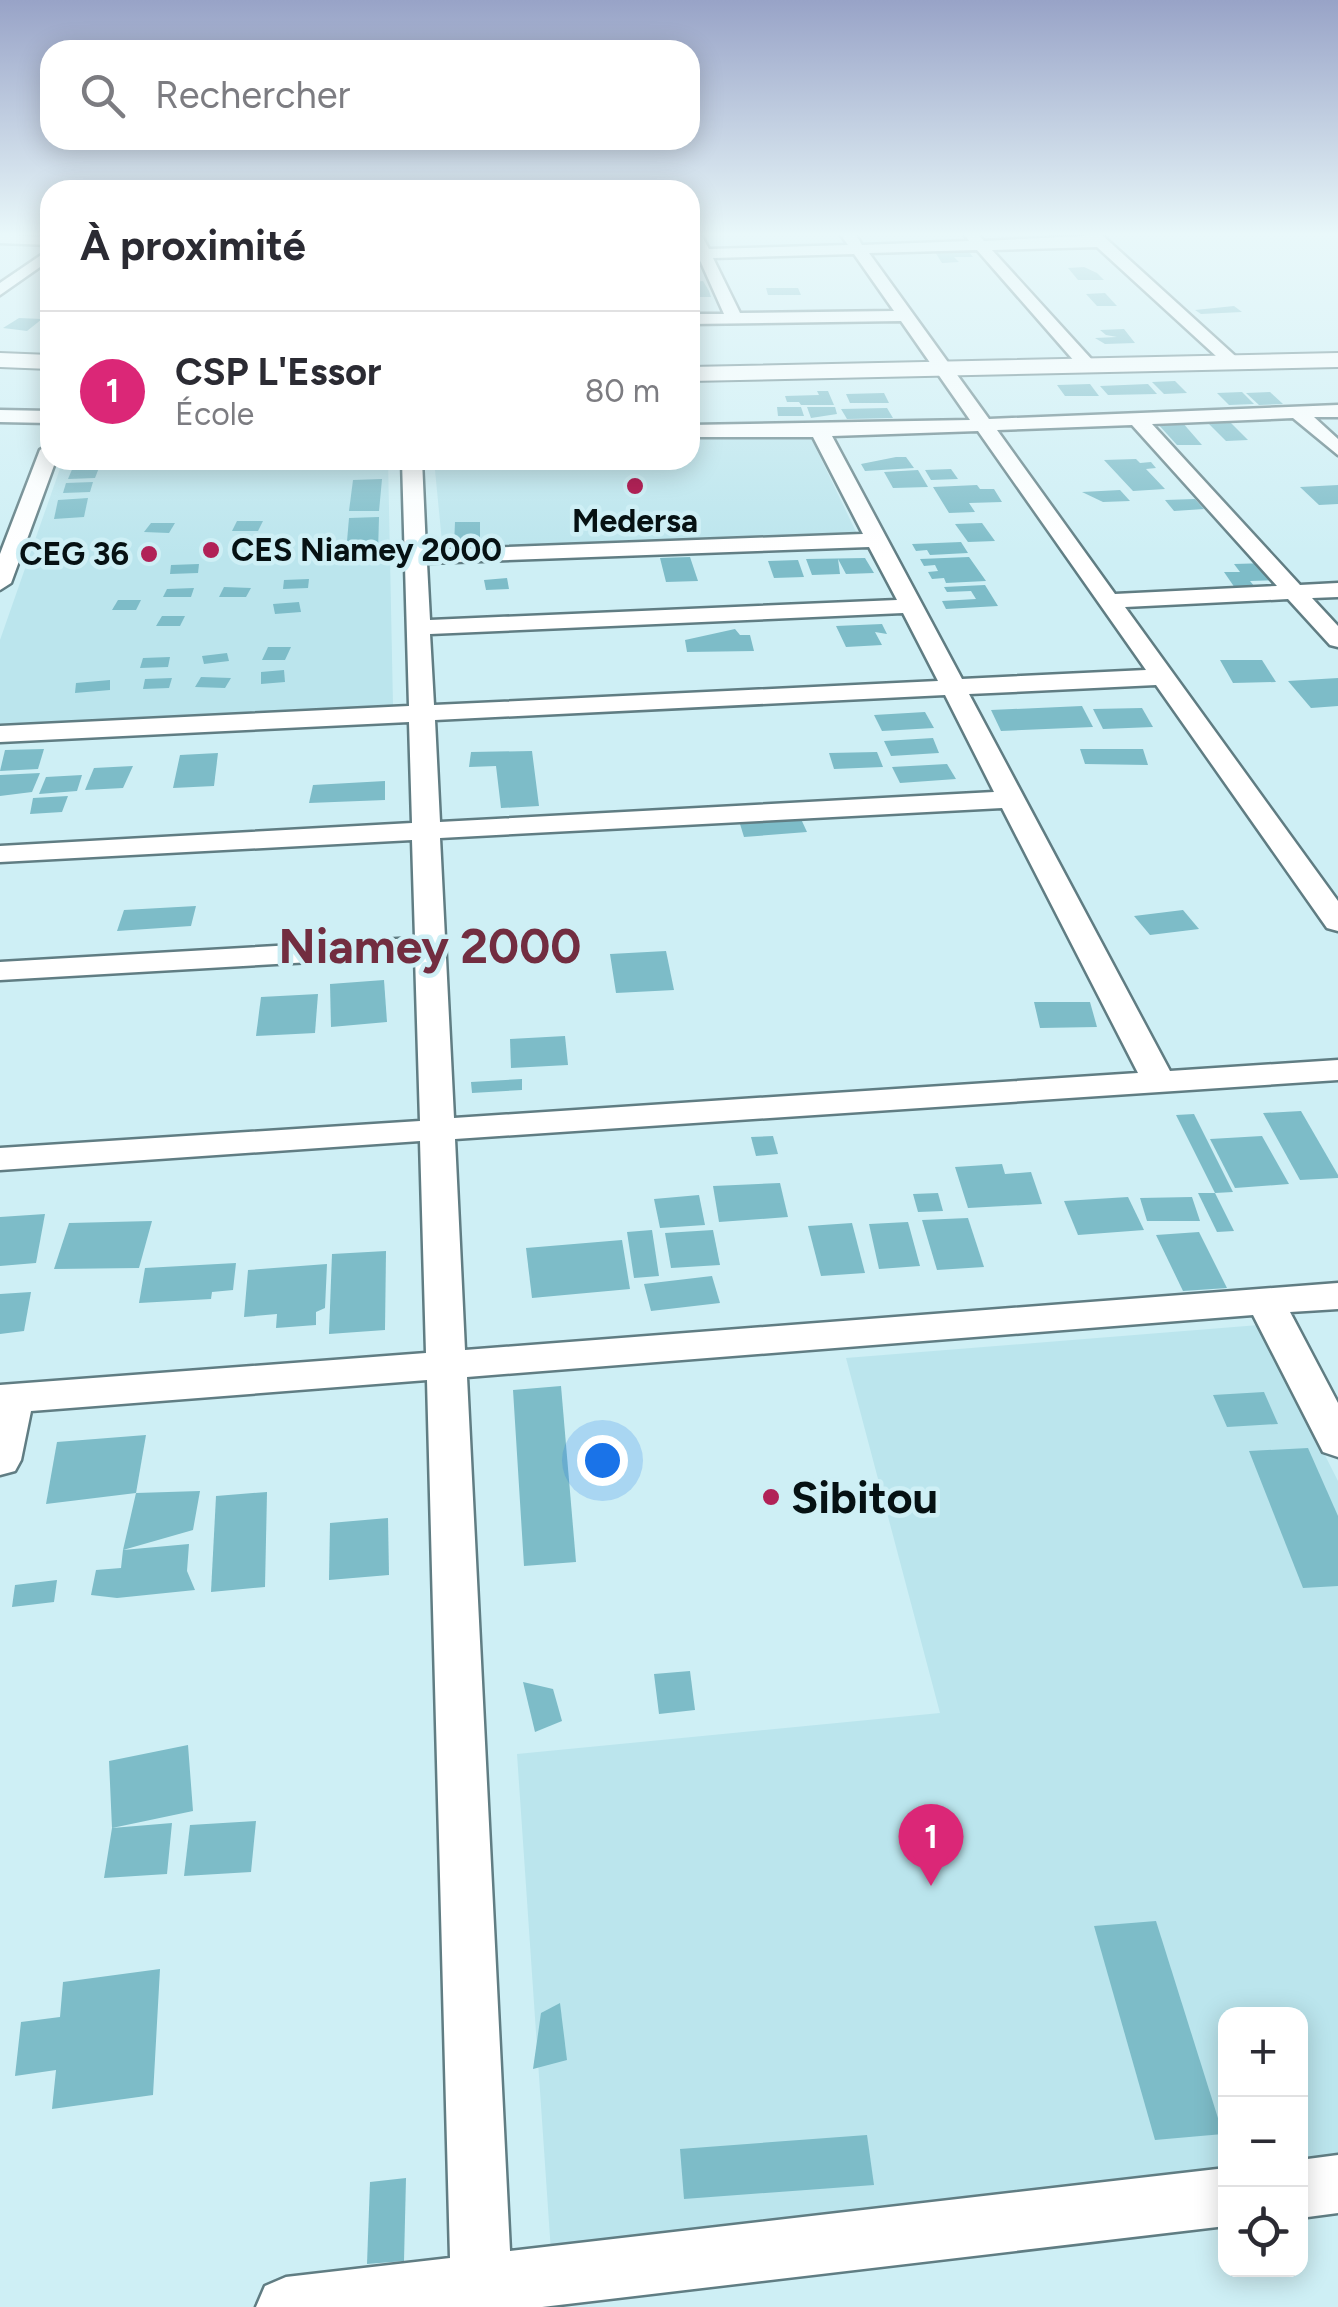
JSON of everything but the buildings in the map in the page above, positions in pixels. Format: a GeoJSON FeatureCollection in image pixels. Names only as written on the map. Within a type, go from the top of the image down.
{"type":"FeatureCollection","features":[{"type":"Feature","properties":{"kind":"street"},"geometry":{"type":"LineString","coordinates":[[925,343],[1337,920]]}},
{"type":"Feature","properties":{"kind":"street"},"geometry":{"type":"LineString","coordinates":[[1067,343],[1088,366]]}},
{"type":"Feature","properties":{"kind":"street"},"geometry":{"type":"LineString","coordinates":[[1212,343],[1234,363]]}},
{"type":"Feature","properties":{"kind":"street"},"geometry":{"type":"LineString","coordinates":[[0,360],[40,362]]}},
{"type":"Feature","properties":{"kind":"street"},"geometry":{"type":"LineString","coordinates":[[700,374],[1338,360]]}},
{"type":"Feature","properties":{"kind":"street"},"geometry":{"type":"LineString","coordinates":[[700,431],[820,431],[1338,412]]}},
{"type":"Feature","properties":{"kind":"street"},"geometry":{"type":"LineString","coordinates":[[1298,413],[1338,450]]}},
{"type":"Feature","properties":{"kind":"street"},"geometry":{"type":"LineString","coordinates":[[0,416],[40,417]]}},
{"type":"Feature","properties":{"kind":"street"},"geometry":{"type":"LineString","coordinates":[[1137,419],[1338,640]]}},
{"type":"Feature","properties":{"kind":"street"},"geometry":{"type":"LineString","coordinates":[[820,431],[1159,1082]]}},
{"type":"Feature","properties":{"kind":"street"},"geometry":{"type":"LineString","coordinates":[[1,576],[42,470]]}},
{"type":"Feature","properties":{"kind":"street"},"geometry":{"type":"LineString","coordinates":[[412,470],[482,2296]]}},
{"type":"Feature","properties":{"kind":"street"},"geometry":{"type":"LineString","coordinates":[[416,558],[876,540]]}},
{"type":"Feature","properties":{"kind":"street"},"geometry":{"type":"LineString","coordinates":[[1108,600],[1338,590]]}},
{"type":"Feature","properties":{"kind":"street"},"geometry":{"type":"LineString","coordinates":[[418,628],[911,606]]}},
{"type":"Feature","properties":{"kind":"street"},"geometry":{"type":"LineString","coordinates":[[0,734],[1162,677]]}},
{"type":"Feature","properties":{"kind":"street"},"geometry":{"type":"LineString","coordinates":[[0,854],[1012,799]]}},
{"type":"Feature","properties":{"kind":"street"},"geometry":{"type":"LineString","coordinates":[[0,971],[430,946]]}},
{"type":"Feature","properties":{"kind":"street"},"geometry":{"type":"LineString","coordinates":[[0,1160],[1338,1070]]}},
{"type":"Feature","properties":{"kind":"street"},"geometry":{"type":"LineString","coordinates":[[0,1460],[6,1399],[1338,1296]]}},
{"type":"Feature","properties":{"kind":"street"},"geometry":{"type":"LineString","coordinates":[[1266,1302],[1338,1442]]}},
{"type":"Feature","properties":{"kind":"street"},"geometry":{"type":"LineString","coordinates":[[1308,2187],[1338,2184]]}},
{"type":"Feature","properties":{"kind":"street"},"geometry":{"type":"LineString","coordinates":[[286,2307],[482,2296],[1218,2198]]}},
{"type":"Feature","properties":{"kind":"shaded area"},"geometry":{"type":"Polygon","coordinates":[[[700,437],[811,438],[858,536],[443,552],[435,470],[700,470],[700,437]]]}},
{"type":"Feature","properties":{"kind":"shaded area","name":"CES Niamey 2000"},"geometry":{"type":"Polygon","coordinates":[[[60,470],[388,470],[393,705],[0,726],[0,640],[60,470]]]}},
{"type":"Feature","properties":{"kind":"shaded area"},"geometry":{"type":"Polygon","coordinates":[[[1259,1325],[1338,1481],[1338,2159],[1308,2163],[1308,2007],[1218,2007],[1218,2174],[551,2252],[517,1754],[940,1713],[846,1358],[1259,1325]]]}},
{"type":"Feature","properties":{"kind":"place","name":"Medersa"},"geometry":{"type":"Point","coordinates":[635,486]}},
{"type":"Feature","properties":{"kind":"place","name":"CES Niamey 2000"},"geometry":{"type":"Point","coordinates":[211,550]}},
{"type":"Feature","properties":{"kind":"place","name":"CEG 36"},"geometry":{"type":"Point","coordinates":[149,554]}},
{"type":"Feature","properties":{"kind":"place","name":"Sibitou"},"geometry":{"type":"Point","coordinates":[771,1497]}},
{"type":"Feature","properties":{"kind":"place","name":"CSP L'Essor"},"geometry":{"type":"Point","coordinates":[931,1886]}},
{"type":"Feature","properties":{"kind":"district","name":"Niamey 2000"},"geometry":{"type":"Point","coordinates":[430,946]}}]}
